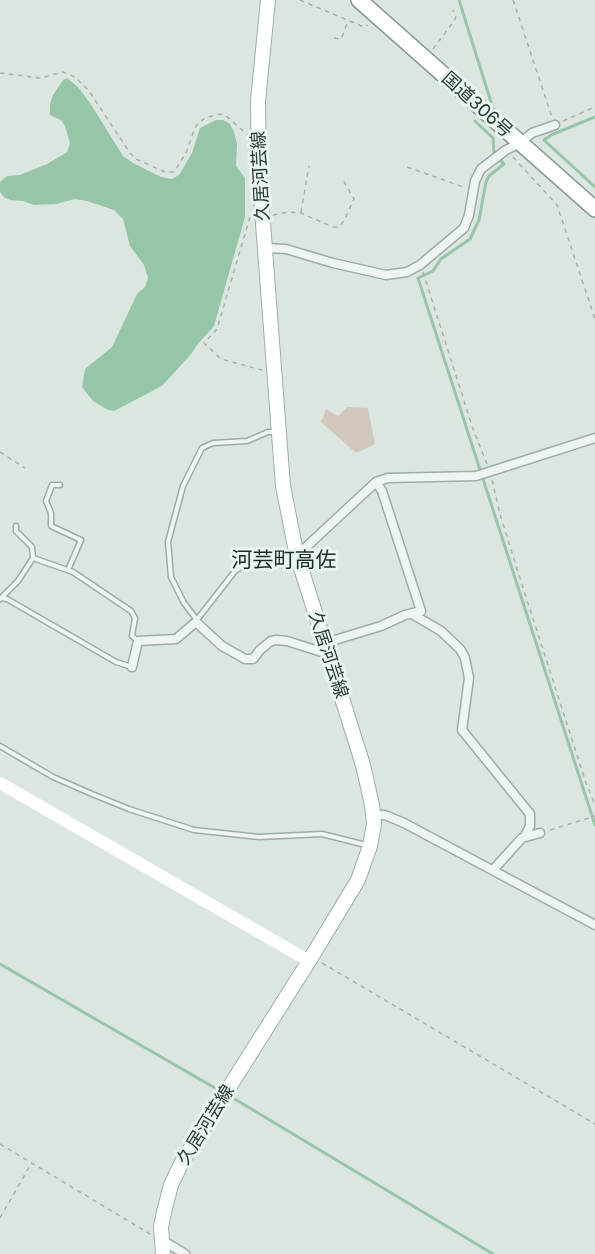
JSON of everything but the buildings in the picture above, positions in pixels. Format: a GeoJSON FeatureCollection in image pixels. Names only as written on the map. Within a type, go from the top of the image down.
{"type":"FeatureCollection","features":[{"type":"Feature","properties":{"kind":"highway","name":"国道306号"},"geometry":{"type":"LineString","coordinates":[[359,0],[424,58],[513,146],[595,209]]}},
{"type":"Feature","properties":{"kind":"main road","name":"久居河芸線"},"geometry":{"type":"LineString","coordinates":[[162,1247],[164,1212],[171,1185],[182,1162],[358,880],[370,846],[374,824],[363,765],[296,552],[283,486],[266,248],[257,215],[258,101],[268,0]]}},
{"type":"Feature","properties":{"kind":"street"},"geometry":{"type":"LineString","coordinates":[[266,248],[286,249],[386,275],[407,272],[420,265],[461,232],[468,220],[472,190],[481,169],[532,133],[555,125]]}},
{"type":"Feature","properties":{"kind":"street"},"geometry":{"type":"LineString","coordinates":[[296,552],[305,548],[376,482],[388,478],[485,474],[595,438]]}},
{"type":"Feature","properties":{"kind":"street"},"geometry":{"type":"LineString","coordinates":[[132,667],[138,641],[176,639],[196,621],[222,646],[245,659],[253,659],[266,645],[276,640],[326,648],[421,611],[382,491],[376,482]]}},
{"type":"Feature","properties":{"kind":"street"},"geometry":{"type":"LineString","coordinates":[[412,614],[441,631],[460,649],[465,658],[469,678],[462,730],[530,814],[530,826],[525,836],[493,870]]}},
{"type":"Feature","properties":{"kind":"street"},"geometry":{"type":"LineString","coordinates":[[0,783],[310,959]]}},
{"type":"Feature","properties":{"kind":"street"},"geometry":{"type":"LineString","coordinates":[[373,815],[385,815],[404,823],[595,925]]}},
{"type":"Feature","properties":{"kind":"street"},"geometry":{"type":"LineString","coordinates":[[525,836],[540,833]]}},
{"type":"Feature","properties":{"kind":"street"},"geometry":{"type":"LineString","coordinates":[[162,1247],[185,1254]]}},
{"type":"Feature","properties":{"kind":"lane"},"geometry":{"type":"LineString","coordinates":[[279,432],[268,432],[248,441],[210,443],[202,448],[183,486],[168,542],[171,575],[184,603],[196,621],[235,572],[248,562],[283,565],[296,552]]}},
{"type":"Feature","properties":{"kind":"lane"},"geometry":{"type":"LineString","coordinates":[[60,485],[52,485],[46,501],[51,513],[51,526],[81,540],[68,570]]}},
{"type":"Feature","properties":{"kind":"lane"},"geometry":{"type":"LineString","coordinates":[[1,599],[18,581],[33,558],[32,547],[16,531],[16,526]]}},
{"type":"Feature","properties":{"kind":"lane"},"geometry":{"type":"LineString","coordinates":[[33,558],[68,570],[130,611],[135,618],[132,636],[138,641]]}},
{"type":"Feature","properties":{"kind":"lane"},"geometry":{"type":"LineString","coordinates":[[1,599],[7,599],[116,662],[132,667]]}},
{"type":"Feature","properties":{"kind":"lane"},"geometry":{"type":"LineString","coordinates":[[0,746],[73,785],[129,809],[194,830],[259,837],[322,834],[370,846]]}},
{"type":"Feature","properties":{"kind":"path"},"geometry":{"type":"LineString","coordinates":[[300,0],[366,27],[377,15]]}},
{"type":"Feature","properties":{"kind":"path"},"geometry":{"type":"LineString","coordinates":[[513,0],[555,125],[595,107]]}},
{"type":"Feature","properties":{"kind":"path"},"geometry":{"type":"LineString","coordinates":[[424,58],[454,21],[456,17],[453,10]]}},
{"type":"Feature","properties":{"kind":"path"},"geometry":{"type":"LineString","coordinates":[[334,38],[340,39],[348,21]]}},
{"type":"Feature","properties":{"kind":"path"},"geometry":{"type":"LineString","coordinates":[[0,73],[40,78],[63,72],[75,77],[88,91],[130,153],[136,159],[165,172],[174,172],[186,153],[195,128],[199,122],[208,117],[220,114],[226,116],[246,135],[259,138]]}},
{"type":"Feature","properties":{"kind":"path"},"geometry":{"type":"LineString","coordinates":[[513,146],[557,205],[595,320]]}},
{"type":"Feature","properties":{"kind":"path"},"geometry":{"type":"LineString","coordinates":[[301,213],[309,166]]}},
{"type":"Feature","properties":{"kind":"path"},"geometry":{"type":"LineString","coordinates":[[407,167],[472,190]]}},
{"type":"Feature","properties":{"kind":"path"},"geometry":{"type":"LineString","coordinates":[[274,370],[254,369],[224,360],[204,344],[218,329],[257,215],[301,213],[333,227],[341,225],[354,199],[343,180]]}},
{"type":"Feature","properties":{"kind":"path"},"geometry":{"type":"LineString","coordinates":[[422,270],[473,429],[485,474],[595,805]]}},
{"type":"Feature","properties":{"kind":"path"},"geometry":{"type":"LineString","coordinates":[[0,452],[25,468]]}},
{"type":"Feature","properties":{"kind":"path"},"geometry":{"type":"LineString","coordinates":[[540,833],[595,816]]}},
{"type":"Feature","properties":{"kind":"path"},"geometry":{"type":"LineString","coordinates":[[310,959],[595,1124]]}},
{"type":"Feature","properties":{"kind":"path"},"geometry":{"type":"LineString","coordinates":[[0,1144],[32,1162],[162,1247]]}},
{"type":"Feature","properties":{"kind":"path"},"geometry":{"type":"LineString","coordinates":[[0,1218],[32,1162]]}},
{"type":"Feature","properties":{"kind":"shaded area"},"geometry":{"type":"Polygon","coordinates":[[[67,78],[78,87],[90,103],[123,156],[133,163],[161,177],[172,179],[179,175],[192,153],[200,128],[216,120],[223,120],[230,124],[234,132],[237,144],[236,166],[245,178],[245,217],[214,326],[162,386],[114,411],[93,401],[82,387],[85,369],[112,347],[137,294],[145,287],[148,278],[144,265],[130,246],[123,219],[114,210],[87,201],[75,199],[56,204],[34,205],[10,200],[0,192],[0,182],[7,176],[20,175],[47,164],[67,152],[70,143],[65,126],[61,120],[50,115],[50,104],[53,95],[63,80],[67,78]]]}},
{"type":"Feature","properties":{"kind":"shaded area"},"geometry":{"type":"Polygon","coordinates":[[[347,407],[368,408],[375,444],[356,453],[321,422],[326,409],[338,416],[347,407]]]}},
{"type":"Feature","properties":{"kind":"waterway"},"geometry":{"type":"LineString","coordinates":[[459,0],[491,102]]}},
{"type":"Feature","properties":{"kind":"waterway"},"geometry":{"type":"LineString","coordinates":[[595,117],[544,140],[595,187]]}},
{"type":"Feature","properties":{"kind":"waterway"},"geometry":{"type":"LineString","coordinates":[[475,121],[493,138],[494,154],[504,164],[489,176],[486,182],[479,220],[470,239],[441,259],[433,271],[418,278],[595,825]]}},
{"type":"Feature","properties":{"kind":"waterway"},"geometry":{"type":"LineString","coordinates":[[0,964],[222,1092]]}},
{"type":"Feature","properties":{"kind":"waterway"},"geometry":{"type":"LineString","coordinates":[[228,1095],[493,1254]]}},
{"type":"Feature","properties":{"kind":"district","name":"河芸町高佐"},"geometry":{"type":"Point","coordinates":[284,561]}}]}
